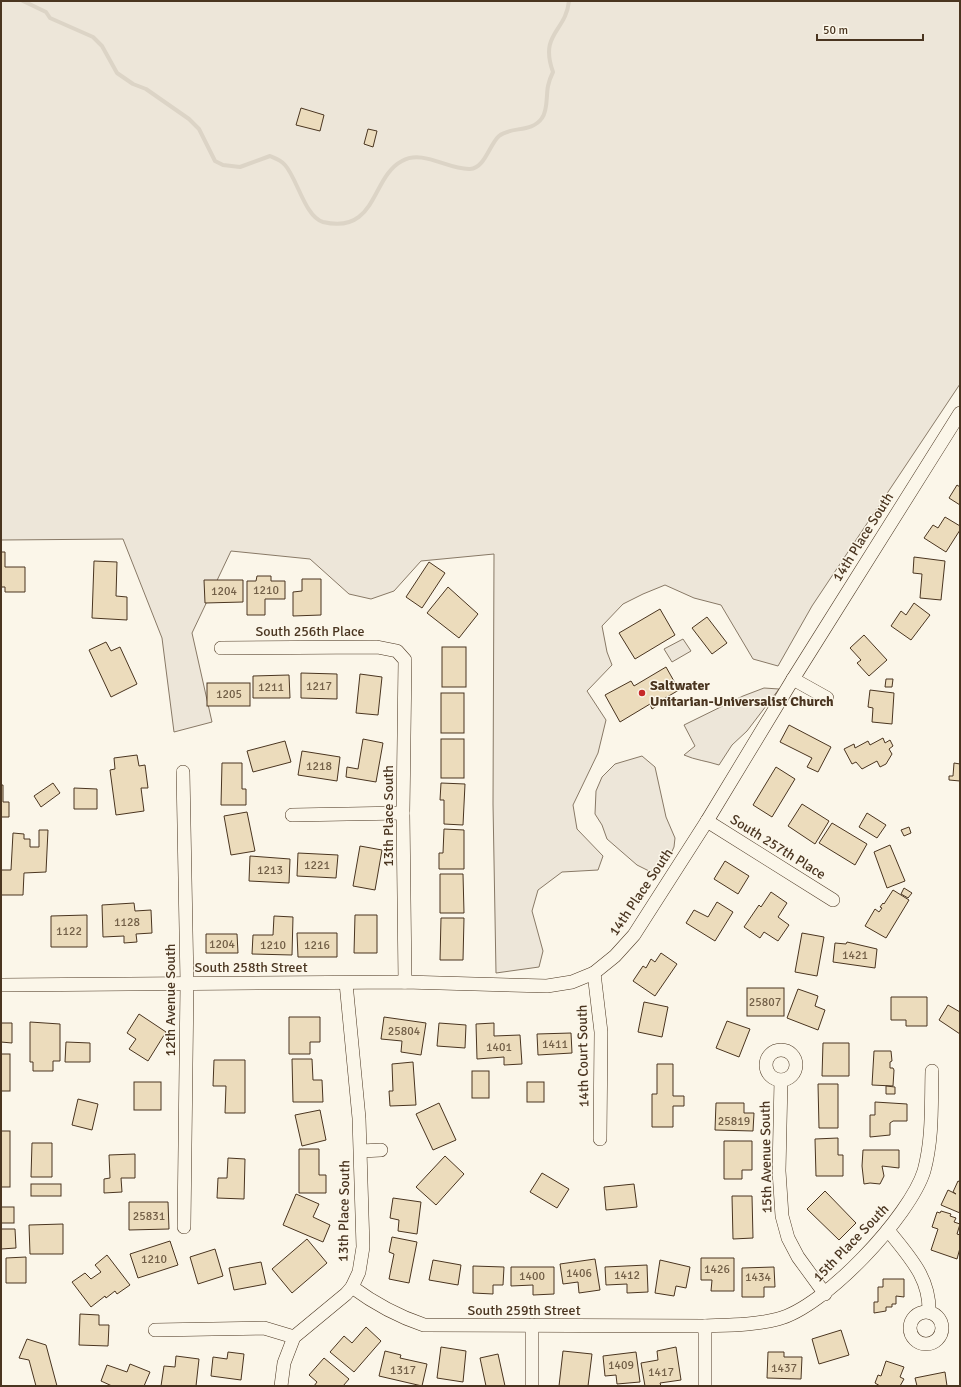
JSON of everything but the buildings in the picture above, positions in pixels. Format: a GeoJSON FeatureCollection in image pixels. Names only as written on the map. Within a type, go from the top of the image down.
{"type":"FeatureCollection","features":[{"type":"Feature","properties":{"kind":"street","name":"14th Place South"},"geometry":{"type":"LineString","coordinates":[[405,982],[547,986],[572,982],[594,973],[615,956],[634,935],[707,821],[793,679],[960,413]]}},
{"type":"Feature","properties":{"kind":"street","name":"South 256th Place"},"geometry":{"type":"LineString","coordinates":[[221,648],[377,646],[399,653]]}},
{"type":"Feature","properties":{"kind":"street","name":"13th Place South"},"geometry":{"type":"LineString","coordinates":[[399,653],[405,660],[406,665],[403,813],[405,982]]}},
{"type":"Feature","properties":{"kind":"street"},"geometry":{"type":"LineString","coordinates":[[793,679],[827,698]]}},
{"type":"Feature","properties":{"kind":"street","name":"12th Avenue South"},"geometry":{"type":"LineString","coordinates":[[183,772],[187,983],[184,1227]]}},
{"type":"Feature","properties":{"kind":"street"},"geometry":{"type":"LineString","coordinates":[[292,815],[403,813]]}},
{"type":"Feature","properties":{"kind":"street","name":"South 257th Place"},"geometry":{"type":"LineString","coordinates":[[707,821],[833,900]]}},
{"type":"Feature","properties":{"kind":"street","name":"14th Court South"},"geometry":{"type":"LineString","coordinates":[[594,973],[601,1032],[600,1139]]}},
{"type":"Feature","properties":{"kind":"street","name":"South 258th Street"},"geometry":{"type":"LineString","coordinates":[[1,985],[405,982]]}},
{"type":"Feature","properties":{"kind":"street","name":"13th Place South"},"geometry":{"type":"LineString","coordinates":[[281,1386],[284,1363],[294,1337],[346,1294],[352,1287],[361,1265],[361,1151],[346,983]]}},
{"type":"Feature","properties":{"kind":"street","name":"15th Place South"},"geometry":{"type":"LineString","coordinates":[[705,1326],[747,1324],[779,1319],[799,1310],[825,1294],[888,1230],[911,1199],[924,1170],[930,1138],[932,1071]]}},
{"type":"Feature","properties":{"kind":"street","name":"15th Avenue South"},"geometry":{"type":"LineString","coordinates":[[781,1080],[779,1184],[782,1216],[788,1238],[798,1257],[825,1294]]}},
{"type":"Feature","properties":{"kind":"street","name":"13th Place South"},"geometry":{"type":"LineString","coordinates":[[361,1151],[381,1150]]}},
{"type":"Feature","properties":{"kind":"street"},"geometry":{"type":"LineString","coordinates":[[888,1230],[922,1277],[928,1292],[928,1312]]}},
{"type":"Feature","properties":{"kind":"street","name":"South 259th Street"},"geometry":{"type":"LineString","coordinates":[[352,1287],[373,1303],[386,1310],[400,1317],[424,1325],[705,1326]]}},
{"type":"Feature","properties":{"kind":"street"},"geometry":{"type":"LineString","coordinates":[[532,1325],[532,1386]]}},
{"type":"Feature","properties":{"kind":"street"},"geometry":{"type":"LineString","coordinates":[[705,1326],[705,1386]]}},
{"type":"Feature","properties":{"kind":"street"},"geometry":{"type":"LineString","coordinates":[[155,1330],[264,1328],[294,1337]]}},
{"type":"Feature","properties":{"kind":"shaded area"},"geometry":{"type":"Polygon","coordinates":[[[1,1],[960,1],[960,384],[812,606],[778,666],[753,659],[721,605],[694,598],[665,585],[623,604],[602,626],[607,652],[612,665],[587,691],[606,720],[598,753],[573,805],[577,829],[603,856],[598,870],[562,872],[538,890],[532,911],[543,951],[539,967],[496,973],[493,804],[494,554],[421,561],[394,591],[371,599],[349,594],[310,559],[231,551],[192,633],[212,722],[174,732],[162,638],[123,539],[1,540],[1,1]]]}},
{"type":"Feature","properties":{"kind":"shaded area"},"geometry":{"type":"Polygon","coordinates":[[[683,639],[691,651],[672,662],[664,649],[683,639]]]}},
{"type":"Feature","properties":{"kind":"shaded area"},"geometry":{"type":"Polygon","coordinates":[[[764,688],[779,689],[747,731],[732,745],[719,765],[684,755],[695,746],[684,725],[743,696],[764,688]]]}},
{"type":"Feature","properties":{"kind":"shaded area"},"geometry":{"type":"Polygon","coordinates":[[[642,756],[655,767],[666,817],[675,838],[674,847],[668,860],[659,869],[649,871],[637,865],[607,839],[602,825],[595,814],[596,791],[602,777],[615,764],[642,756]]]}},
{"type":"Feature","properties":{"kind":"waterway"},"geometry":{"type":"LineString","coordinates":[[23,1],[46,12],[50,18],[93,37],[102,46],[117,73],[133,84],[146,89],[189,119],[199,129],[215,161],[223,165],[240,167],[270,156],[278,159],[289,171],[311,213],[323,222],[341,224],[354,220],[364,213],[384,179],[392,169],[402,161],[418,157],[462,168],[475,168],[483,160],[499,136],[509,131],[527,128],[538,123],[544,115],[548,86],[553,72],[549,49],[551,41],[563,20],[569,1]]}},
{"type":"Feature","properties":{"kind":"place","name":"Saltwater Unitarian-Universalist Church"},"geometry":{"type":"Point","coordinates":[642,693]}}]}
